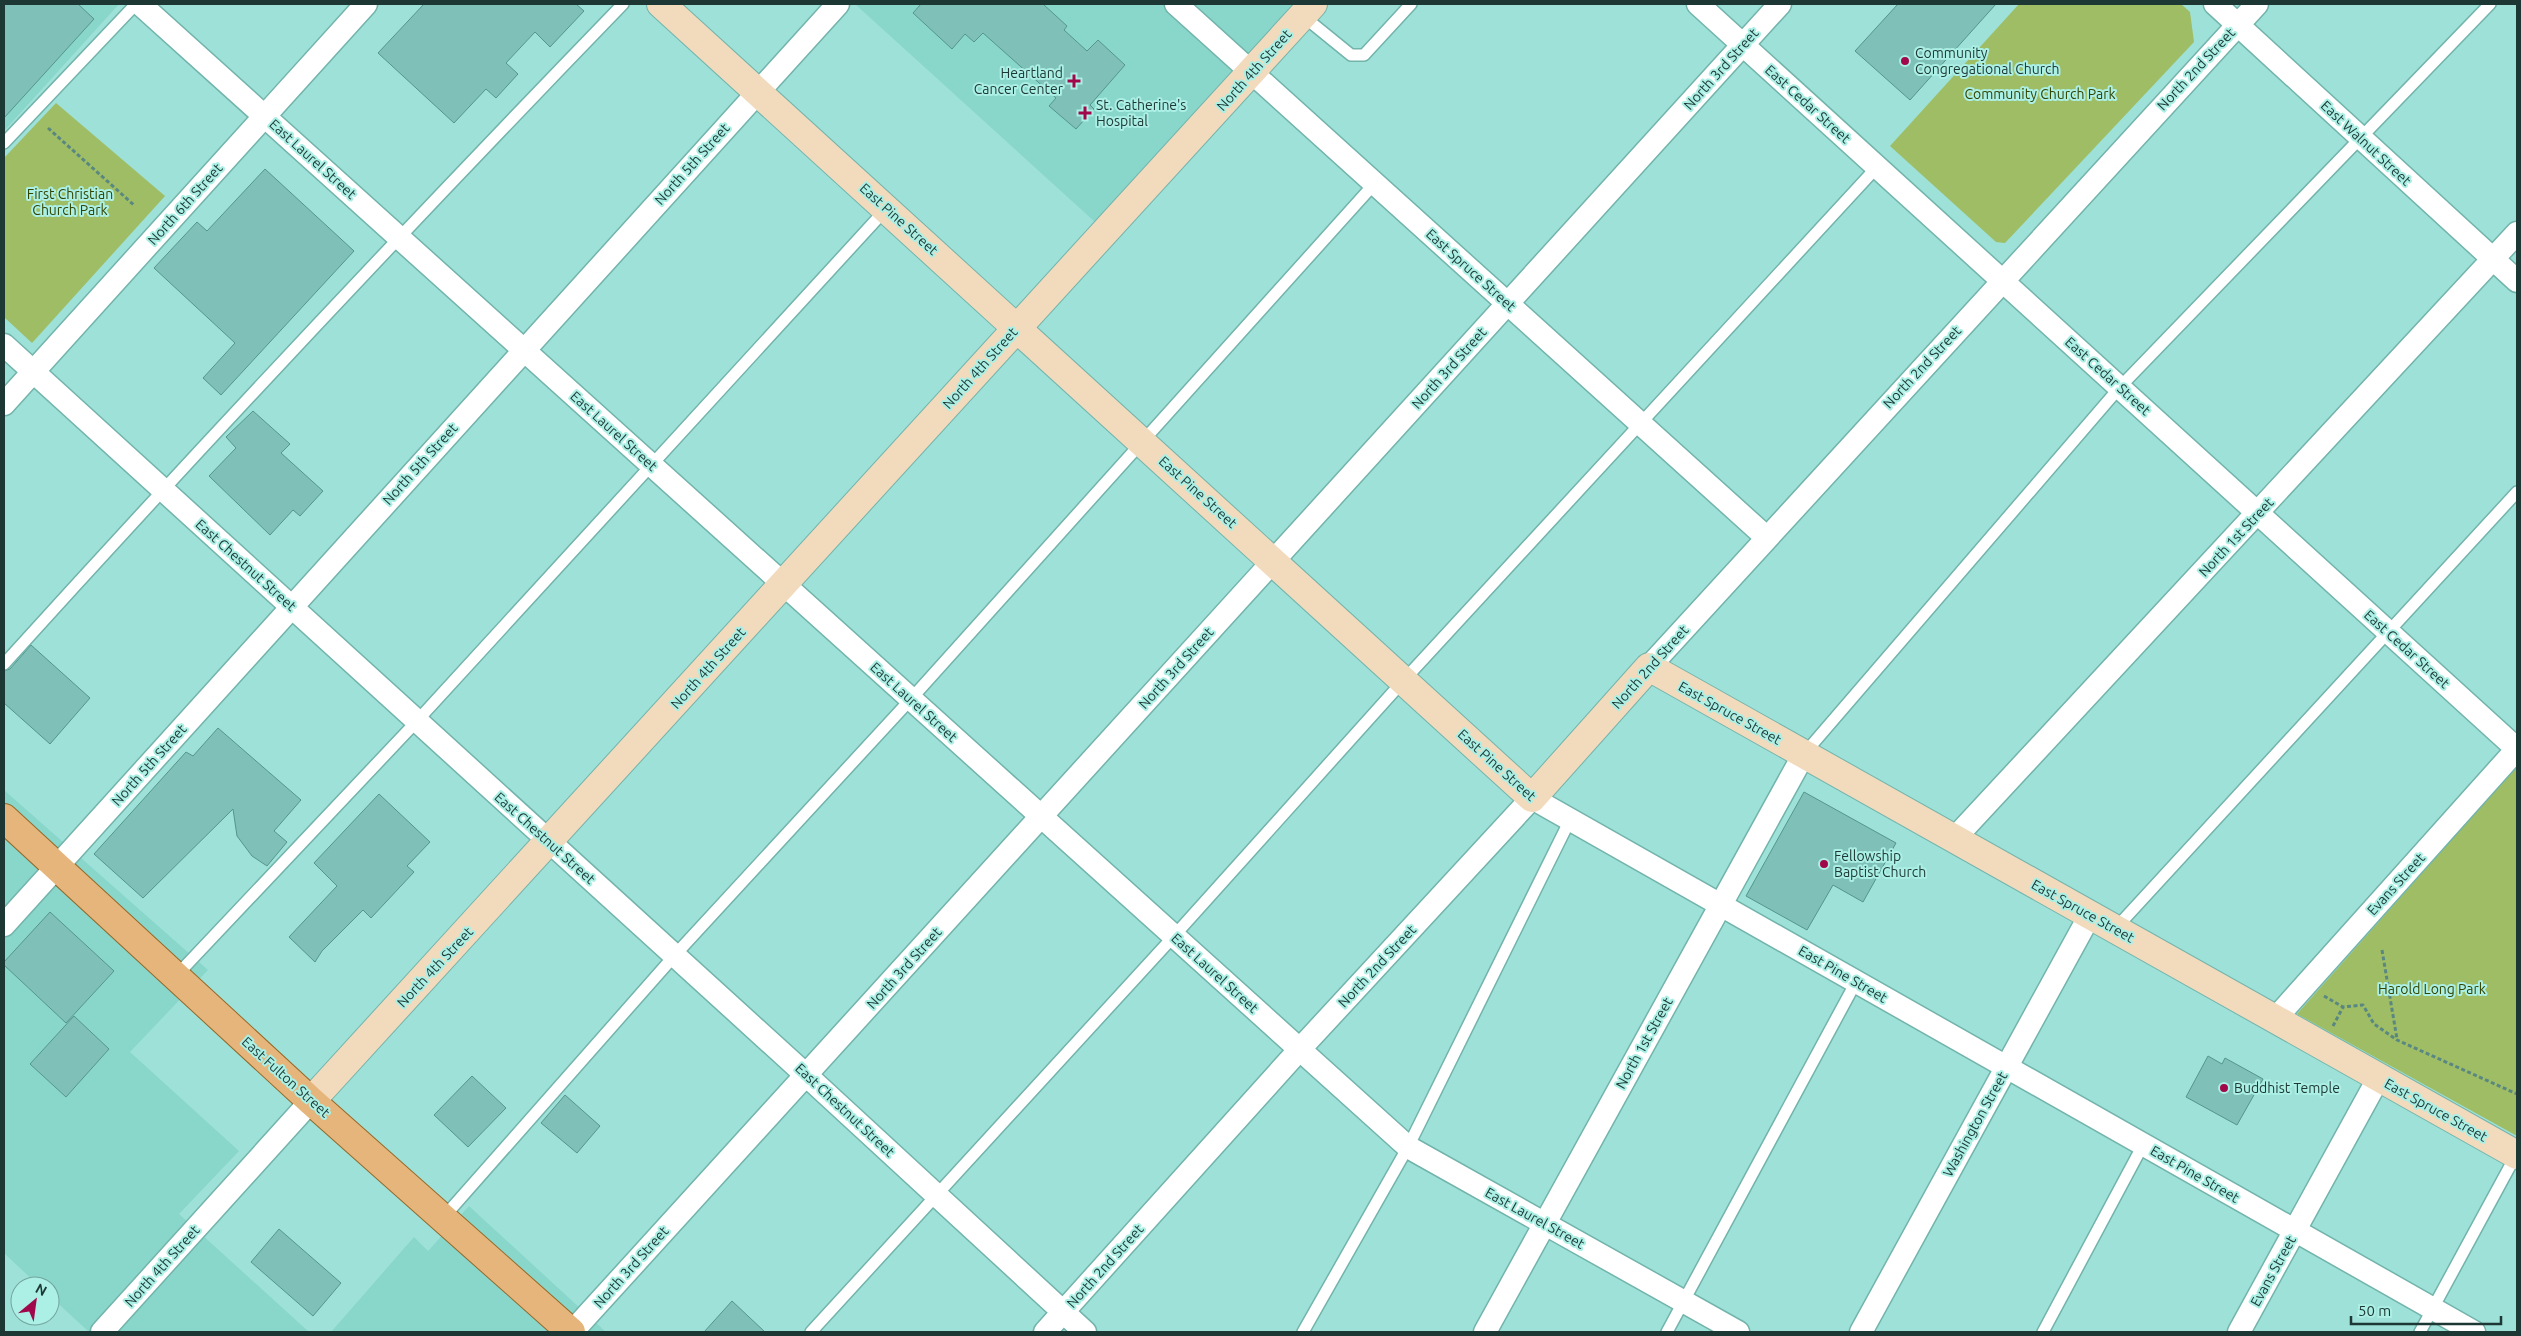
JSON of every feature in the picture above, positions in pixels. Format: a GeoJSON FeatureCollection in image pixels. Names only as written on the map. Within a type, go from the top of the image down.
{"type":"FeatureCollection","features":[{"type":"Feature","properties":{"kind":"main road","name":"East Fulton Street"},"geometry":{"type":"LineString","coordinates":[[4,818],[312,1100],[572,1332]]}},
{"type":"Feature","properties":{"kind":"street","name":"East Laurel Street"},"geometry":{"type":"LineString","coordinates":[[140,4],[1408,1147],[1738,1332]]}},
{"type":"Feature","properties":{"kind":"street","name":"North 6th Street"},"geometry":{"type":"LineString","coordinates":[[4,404],[366,4]]}},
{"type":"Feature","properties":{"kind":"street","name":"East Pine Street"},"geometry":{"type":"LineString","coordinates":[[661,4],[1142,440],[1532,798],[2474,1332]]}},
{"type":"Feature","properties":{"kind":"street","name":"North 5th Street"},"geometry":{"type":"LineString","coordinates":[[4,925],[838,4]]}},
{"type":"Feature","properties":{"kind":"street","name":"East Spruce Street"},"geometry":{"type":"LineString","coordinates":[[1176,4],[1766,537]]}},
{"type":"Feature","properties":{"kind":"street","name":"East Cedar Street"},"geometry":{"type":"LineString","coordinates":[[1698,4],[2517,749]]}},
{"type":"Feature","properties":{"kind":"street","name":"North 3rd Street"},"geometry":{"type":"LineString","coordinates":[[572,1332],[1780,4]]}},
{"type":"Feature","properties":{"kind":"street","name":"East Walnut Street"},"geometry":{"type":"LineString","coordinates":[[2215,4],[2517,281]]}},
{"type":"Feature","properties":{"kind":"street","name":"North 2nd Street"},"geometry":{"type":"LineString","coordinates":[[1046,1332],[1300,1050],[1532,798],[1766,537],[2257,4]]}},
{"type":"Feature","properties":{"kind":"street","name":"North 4th Street"},"geometry":{"type":"LineString","coordinates":[[102,1332],[1308,10]]}},
{"type":"Feature","properties":{"kind":"street","name":"North 1st Street"},"geometry":{"type":"LineString","coordinates":[[1954,839],[2494,260],[2517,233]]}},
{"type":"Feature","properties":{"kind":"street","name":"East Chestnut Street"},"geometry":{"type":"LineString","coordinates":[[4,345],[675,955],[1085,1332]]}},
{"type":"Feature","properties":{"kind":"street","name":"East Spruce Street"},"geometry":{"type":"LineString","coordinates":[[1649,668],[2517,1155]]}},
{"type":"Feature","properties":{"kind":"street","name":"Evans Street"},"geometry":{"type":"LineString","coordinates":[[2275,1019],[2517,749]]}},
{"type":"Feature","properties":{"kind":"street","name":"North 1st Street"},"geometry":{"type":"LineString","coordinates":[[1485,1332],[1804,754]]}},
{"type":"Feature","properties":{"kind":"street","name":"Washington Street"},"geometry":{"type":"LineString","coordinates":[[1860,1332],[2090,915]]}},
{"type":"Feature","properties":{"kind":"street","name":"Evans Street"},"geometry":{"type":"LineString","coordinates":[[2239,1332],[2379,1078]]}},
{"type":"Feature","properties":{"kind":"lane"},"geometry":{"type":"LineString","coordinates":[[4,143],[136,4]]}},
{"type":"Feature","properties":{"kind":"lane"},"geometry":{"type":"LineString","coordinates":[[4,664],[162,489],[398,236],[622,4]]}},
{"type":"Feature","properties":{"kind":"lane"},"geometry":{"type":"LineString","coordinates":[[1308,10],[1351,55],[1364,55],[1411,4]]}},
{"type":"Feature","properties":{"kind":"lane"},"geometry":{"type":"LineString","coordinates":[[1804,754],[2120,388],[2490,4]]}},
{"type":"Feature","properties":{"kind":"lane"},"geometry":{"type":"LineString","coordinates":[[811,1332],[938,1196],[1404,680],[1877,167]]}},
{"type":"Feature","properties":{"kind":"lane"},"geometry":{"type":"LineString","coordinates":[[443,1218],[675,955],[911,699],[1375,183]]}},
{"type":"Feature","properties":{"kind":"lane"},"geometry":{"type":"LineString","coordinates":[[176,976],[417,721],[886,208]]}},
{"type":"Feature","properties":{"kind":"lane"},"geometry":{"type":"LineString","coordinates":[[2115,929],[2517,492]]}},
{"type":"Feature","properties":{"kind":"lane"},"geometry":{"type":"LineString","coordinates":[[1303,1332],[1408,1147],[1570,820]]}},
{"type":"Feature","properties":{"kind":"lane"},"geometry":{"type":"LineString","coordinates":[[1667,1332],[1856,982]]}},
{"type":"Feature","properties":{"kind":"lane"},"geometry":{"type":"LineString","coordinates":[[2043,1332],[2143,1145]]}},
{"type":"Feature","properties":{"kind":"lane"},"geometry":{"type":"LineString","coordinates":[[2420,1332],[2517,1155]]}},
{"type":"Feature","properties":{"kind":"path"},"geometry":{"type":"LineString","coordinates":[[48,128],[135,206]]}},
{"type":"Feature","properties":{"kind":"path"},"geometry":{"type":"LineString","coordinates":[[2382,950],[2397,1040]]}},
{"type":"Feature","properties":{"kind":"path"},"geometry":{"type":"LineString","coordinates":[[2305,986],[2343,1007],[2363,1005],[2374,1024],[2397,1040],[2517,1094]]}},
{"type":"Feature","properties":{"kind":"shaded area"},"geometry":{"type":"Polygon","coordinates":[[[4,4],[119,4],[4,131],[4,4]]]}},
{"type":"Feature","properties":{"kind":"shaded area","name":"St. Catherine's Hospital"},"geometry":{"type":"Polygon","coordinates":[[[855,4],[1295,4],[1095,222],[855,4]]]}},
{"type":"Feature","properties":{"kind":"shaded area"},"geometry":{"type":"Polygon","coordinates":[[[4,790],[208,970],[130,1052],[239,1151],[179,1214],[309,1332],[89,1332],[60,1305],[60,1276],[28,1276],[4,1253],[4,790]]]}},
{"type":"Feature","properties":{"kind":"shaded area"},"geometry":{"type":"Polygon","coordinates":[[[469,1206],[606,1332],[331,1332],[414,1237],[428,1251],[469,1206]]]}},
{"type":"Feature","properties":{"kind":"green space","name":"Community Church Park"},"geometry":{"type":"Polygon","coordinates":[[[2019,4],[2181,4],[2190,12],[2194,42],[2005,243],[1996,242],[1890,146],[2019,4]]]}},
{"type":"Feature","properties":{"kind":"green space","name":"First Christian Church Park"},"geometry":{"type":"Polygon","coordinates":[[[56,103],[165,196],[32,343],[4,317],[4,158],[56,103]]]}},
{"type":"Feature","properties":{"kind":"green space","name":"Harold Long Park"},"geometry":{"type":"Polygon","coordinates":[[[2517,766],[2517,1136],[2297,1014],[2517,766]]]}},
{"type":"Feature","properties":{"kind":"building"},"geometry":{"type":"Polygon","coordinates":[[[4,4],[78,4],[94,19],[4,118],[4,4]]]}},
{"type":"Feature","properties":{"kind":"building"},"geometry":{"type":"Polygon","coordinates":[[[424,4],[576,4],[584,11],[550,47],[535,32],[506,63],[518,74],[496,98],[486,89],[454,123],[378,53],[424,4]]]}},
{"type":"Feature","properties":{"kind":"building","name":"Heartland Cancer Center"},"geometry":{"type":"Polygon","coordinates":[[[921,4],[1043,4],[1067,26],[1064,30],[1087,51],[1098,40],[1125,65],[1090,105],[1094,109],[1076,129],[1049,106],[1056,98],[983,33],[974,42],[965,34],[952,49],[913,13],[921,4]]]}},
{"type":"Feature","properties":{"kind":"building","name":"Community Congregational Church"},"geometry":{"type":"Polygon","coordinates":[[[1898,4],[1996,4],[1910,100],[1855,51],[1898,4]]]}},
{"type":"Feature","properties":{"kind":"building"},"geometry":{"type":"Polygon","coordinates":[[[265,169],[354,251],[221,395],[203,378],[235,343],[154,268],[197,222],[207,231],[265,169]]]}},
{"type":"Feature","properties":{"kind":"building"},"geometry":{"type":"Polygon","coordinates":[[[253,411],[290,444],[281,453],[323,491],[300,516],[293,510],[270,535],[209,476],[236,448],[226,437],[253,411]]]}},
{"type":"Feature","properties":{"kind":"building"},"geometry":{"type":"Polygon","coordinates":[[[31,645],[90,698],[50,744],[4,703],[4,671],[10,669],[31,645]]]}},
{"type":"Feature","properties":{"kind":"building"},"geometry":{"type":"Polygon","coordinates":[[[218,728],[301,800],[274,831],[287,842],[267,866],[252,856],[237,836],[233,809],[143,898],[94,854],[186,752],[193,756],[218,728]]]}},
{"type":"Feature","properties":{"kind":"building","name":"Fellowship Baptist Church"},"geometry":{"type":"Polygon","coordinates":[[[1804,792],[1896,843],[1863,902],[1833,885],[1807,930],[1746,896],[1804,792]]]}},
{"type":"Feature","properties":{"kind":"building"},"geometry":{"type":"Polygon","coordinates":[[[379,794],[430,842],[407,866],[414,872],[371,918],[363,910],[322,951],[315,962],[289,937],[337,886],[314,863],[379,794]]]}},
{"type":"Feature","properties":{"kind":"building"},"geometry":{"type":"Polygon","coordinates":[[[50,912],[114,971],[66,1023],[4,965],[4,962],[50,912]]]}},
{"type":"Feature","properties":{"kind":"building"},"geometry":{"type":"Polygon","coordinates":[[[74,1016],[109,1049],[66,1097],[30,1064],[74,1016]]]}},
{"type":"Feature","properties":{"kind":"building","name":"Buddhist Temple"},"geometry":{"type":"Polygon","coordinates":[[[2208,1056],[2222,1064],[2225,1058],[2263,1079],[2237,1125],[2186,1097],[2208,1056]]]}},
{"type":"Feature","properties":{"kind":"building"},"geometry":{"type":"Polygon","coordinates":[[[472,1076],[506,1108],[468,1147],[434,1115],[472,1076]]]}},
{"type":"Feature","properties":{"kind":"building"},"geometry":{"type":"Polygon","coordinates":[[[565,1095],[600,1126],[577,1153],[541,1123],[565,1095]]]}},
{"type":"Feature","properties":{"kind":"building"},"geometry":{"type":"Polygon","coordinates":[[[279,1229],[341,1283],[313,1316],[251,1262],[279,1229]]]}},
{"type":"Feature","properties":{"kind":"building"},"geometry":{"type":"Polygon","coordinates":[[[732,1301],[765,1332],[704,1332],[732,1301]]]}},
{"type":"Feature","properties":{"kind":"place","name":"Community Congregational Church"},"geometry":{"type":"Point","coordinates":[1905,61]}},
{"type":"Feature","properties":{"kind":"place","name":"Heartland Cancer Center"},"geometry":{"type":"Point","coordinates":[1074,81]}},
{"type":"Feature","properties":{"kind":"place","name":"St. Catherine's Hospital"},"geometry":{"type":"Point","coordinates":[1085,113]}},
{"type":"Feature","properties":{"kind":"place","name":"Fellowship Baptist Church"},"geometry":{"type":"Point","coordinates":[1824,864]}},
{"type":"Feature","properties":{"kind":"place","name":"Buddhist Temple"},"geometry":{"type":"Point","coordinates":[2224,1088]}}]}
